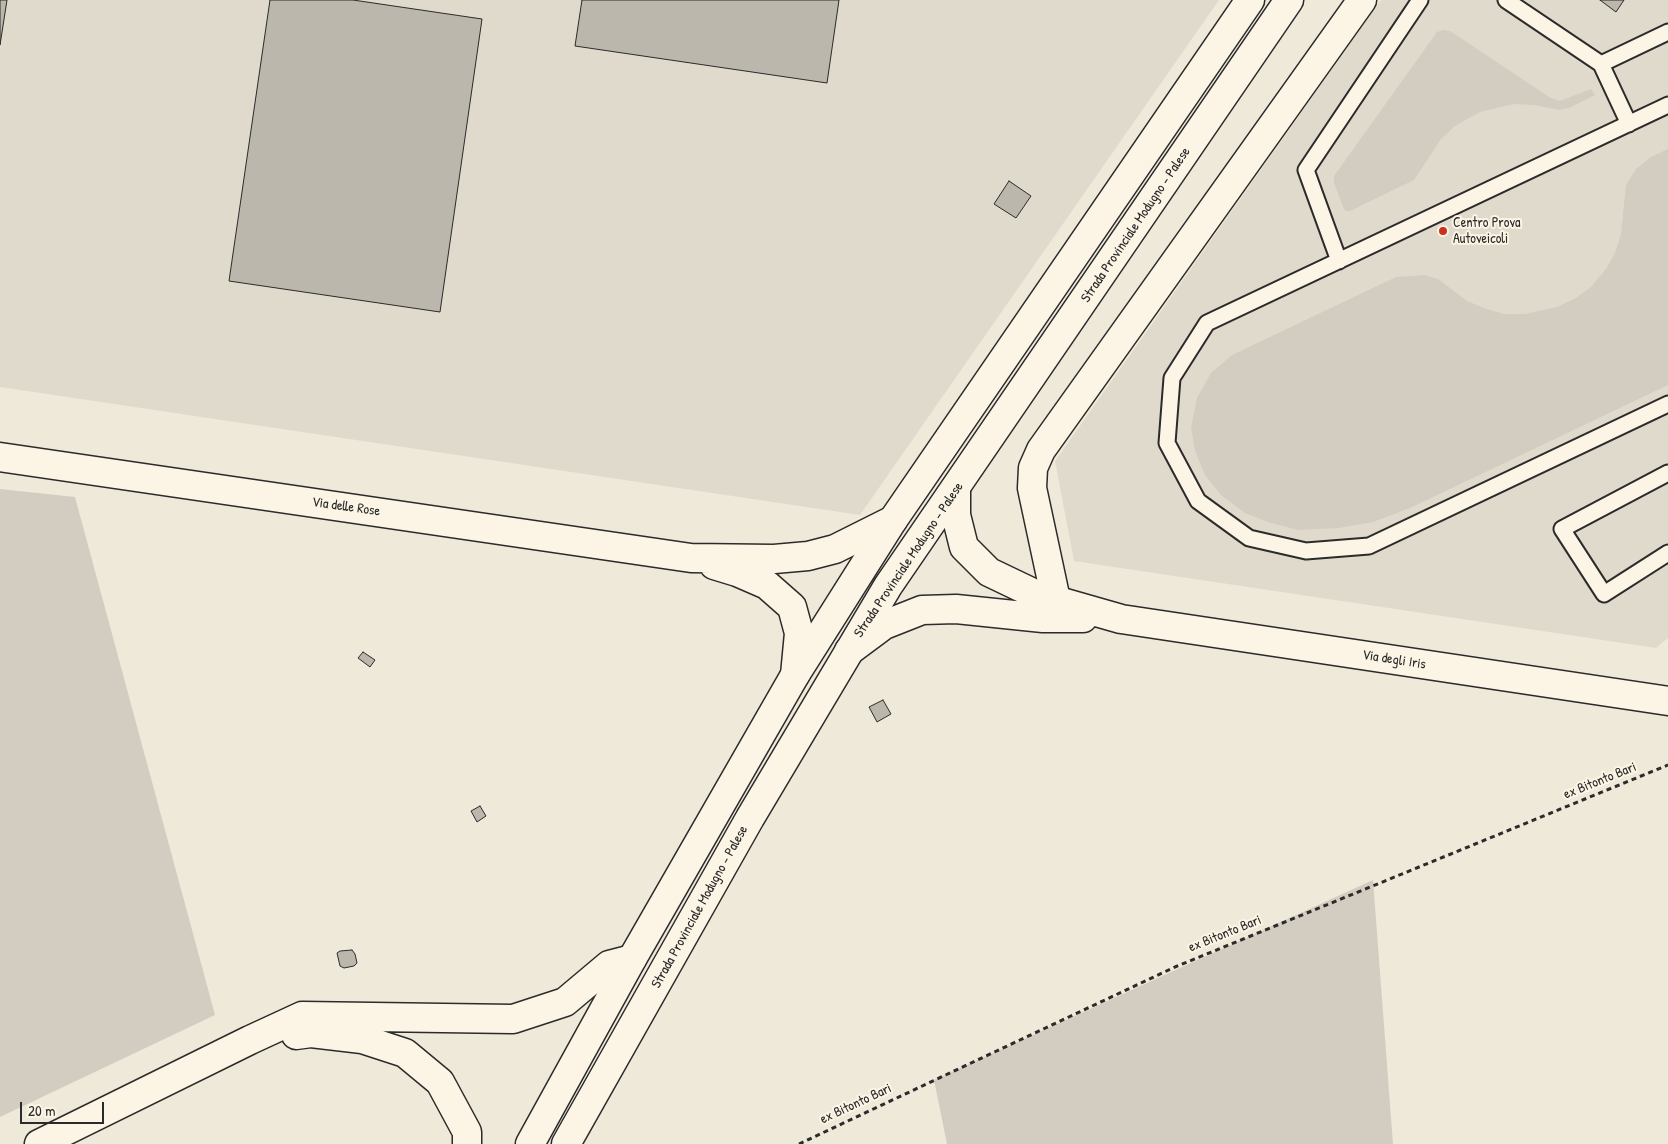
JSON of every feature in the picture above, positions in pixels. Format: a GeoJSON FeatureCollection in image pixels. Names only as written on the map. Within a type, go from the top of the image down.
{"type":"FeatureCollection","features":[{"type":"Feature","properties":{"kind":"street"},"geometry":{"type":"LineString","coordinates":[[530,1144],[632,959],[795,675],[893,520],[1250,0]]}},
{"type":"Feature","properties":{"kind":"street","name":"Strada Provinciale Modugno - Palese"},"geometry":{"type":"LineString","coordinates":[[566,1144],[750,818],[888,586],[1289,0]]}},
{"type":"Feature","properties":{"kind":"street"},"geometry":{"type":"LineString","coordinates":[[1056,600],[1032,488],[1033,468],[1041,450],[1362,0]]}},
{"type":"Feature","properties":{"kind":"street","name":"Via delle Rose"},"geometry":{"type":"LineString","coordinates":[[0,457],[692,558]]}},
{"type":"Feature","properties":{"kind":"street"},"geometry":{"type":"LineString","coordinates":[[956,489],[956,515],[964,547],[989,572],[1037,595],[1120,619]]}},
{"type":"Feature","properties":{"kind":"street"},"geometry":{"type":"LineString","coordinates":[[692,558],[774,559],[808,556],[835,549],[893,520]]}},
{"type":"Feature","properties":{"kind":"street"},"geometry":{"type":"LineString","coordinates":[[692,558],[737,572],[766,585],[792,608],[800,634],[795,675]]}},
{"type":"Feature","properties":{"kind":"street"},"geometry":{"type":"LineString","coordinates":[[849,651],[884,625],[922,610],[956,609],[1043,618],[1120,619]]}},
{"type":"Feature","properties":{"kind":"street","name":"Via degli Iris"},"geometry":{"type":"LineString","coordinates":[[1120,619],[1668,701]]}},
{"type":"Feature","properties":{"kind":"street"},"geometry":{"type":"LineString","coordinates":[[39,1144],[302,1016],[513,1019],[565,1002],[609,965],[632,959]]}},
{"type":"Feature","properties":{"kind":"street"},"geometry":{"type":"LineString","coordinates":[[250,1040],[311,1033],[362,1039],[405,1053],[440,1082],[467,1132],[467,1144]]}},
{"type":"Feature","properties":{"kind":"lane"},"geometry":{"type":"LineString","coordinates":[[1339,261],[1306,170],[1420,0]]}},
{"type":"Feature","properties":{"kind":"lane"},"geometry":{"type":"LineString","coordinates":[[1506,0],[1601,64],[1629,124]]}},
{"type":"Feature","properties":{"kind":"lane"},"geometry":{"type":"LineString","coordinates":[[1601,64],[1668,32]]}},
{"type":"Feature","properties":{"kind":"lane"},"geometry":{"type":"LineString","coordinates":[[1668,105],[1207,323],[1172,378],[1167,442],[1198,501],[1249,538],[1306,551],[1369,546],[1668,404]]}},
{"type":"Feature","properties":{"kind":"lane"},"geometry":{"type":"LineString","coordinates":[[1668,473],[1562,529],[1604,594],[1668,554]]}},
{"type":"Feature","properties":{"kind":"path","name":"ex Bitonto Bari"},"geometry":{"type":"LineString","coordinates":[[798,1144],[1175,967],[1668,765]]}},
{"type":"Feature","properties":{"kind":"shaded area"},"geometry":{"type":"Polygon","coordinates":[[[0,0],[1219,0],[860,515],[0,387],[0,0]]]}},
{"type":"Feature","properties":{"kind":"shaded area","name":"Centro Prova Autoveicoli"},"geometry":{"type":"Polygon","coordinates":[[[1381,0],[1668,0],[1668,638],[1656,648],[1074,561],[1055,461],[1381,0]]]}},
{"type":"Feature","properties":{"kind":"shaded area"},"geometry":{"type":"Polygon","coordinates":[[[1443,30],[1450,31],[1549,97],[1560,101],[1591,89],[1595,95],[1569,108],[1559,110],[1534,105],[1514,104],[1480,112],[1455,126],[1441,139],[1414,180],[1350,211],[1346,211],[1334,183],[1334,176],[1437,32],[1443,30]]]}},
{"type":"Feature","properties":{"kind":"shaded area"},"geometry":{"type":"Polygon","coordinates":[[[1668,149],[1668,385],[1410,508],[1373,522],[1339,528],[1298,530],[1271,523],[1245,513],[1221,495],[1205,475],[1195,451],[1191,427],[1197,398],[1211,373],[1232,355],[1396,277],[1424,275],[1438,279],[1467,301],[1504,314],[1525,314],[1557,307],[1576,298],[1591,287],[1606,269],[1615,253],[1621,234],[1626,185],[1636,169],[1651,157],[1668,149]]]}},
{"type":"Feature","properties":{"kind":"shaded area"},"geometry":{"type":"Polygon","coordinates":[[[0,489],[75,497],[215,1015],[0,1117],[0,489]]]}},
{"type":"Feature","properties":{"kind":"shaded area"},"geometry":{"type":"Polygon","coordinates":[[[1373,880],[1393,1144],[947,1144],[934,1080],[1373,880]]]}},
{"type":"Feature","properties":{"kind":"building"},"geometry":{"type":"Polygon","coordinates":[[[0,0],[7,0],[0,45],[0,0]]]}},
{"type":"Feature","properties":{"kind":"building"},"geometry":{"type":"Polygon","coordinates":[[[270,0],[353,0],[482,19],[440,312],[229,281],[270,0]]]}},
{"type":"Feature","properties":{"kind":"building"},"geometry":{"type":"Polygon","coordinates":[[[582,0],[839,0],[827,83],[575,46],[582,0]]]}},
{"type":"Feature","properties":{"kind":"building"},"geometry":{"type":"Polygon","coordinates":[[[1600,0],[1624,0],[1616,12],[1600,0]]]}},
{"type":"Feature","properties":{"kind":"building"},"geometry":{"type":"Polygon","coordinates":[[[1009,181],[1031,196],[1016,218],[994,204],[1009,181]]]}},
{"type":"Feature","properties":{"kind":"building"},"geometry":{"type":"Polygon","coordinates":[[[363,652],[375,660],[370,667],[358,658],[363,652]]]}},
{"type":"Feature","properties":{"kind":"building"},"geometry":{"type":"Polygon","coordinates":[[[883,700],[891,714],[877,722],[869,707],[883,700]]]}},
{"type":"Feature","properties":{"kind":"building"},"geometry":{"type":"Polygon","coordinates":[[[480,806],[486,816],[477,822],[471,811],[480,806]]]}},
{"type":"Feature","properties":{"kind":"building"},"geometry":{"type":"Polygon","coordinates":[[[352,950],[357,963],[354,966],[344,968],[340,966],[337,953],[352,950]]]}},
{"type":"Feature","properties":{"kind":"place","name":"Centro Prova Autoveicoli"},"geometry":{"type":"Point","coordinates":[1443,231]}}]}
